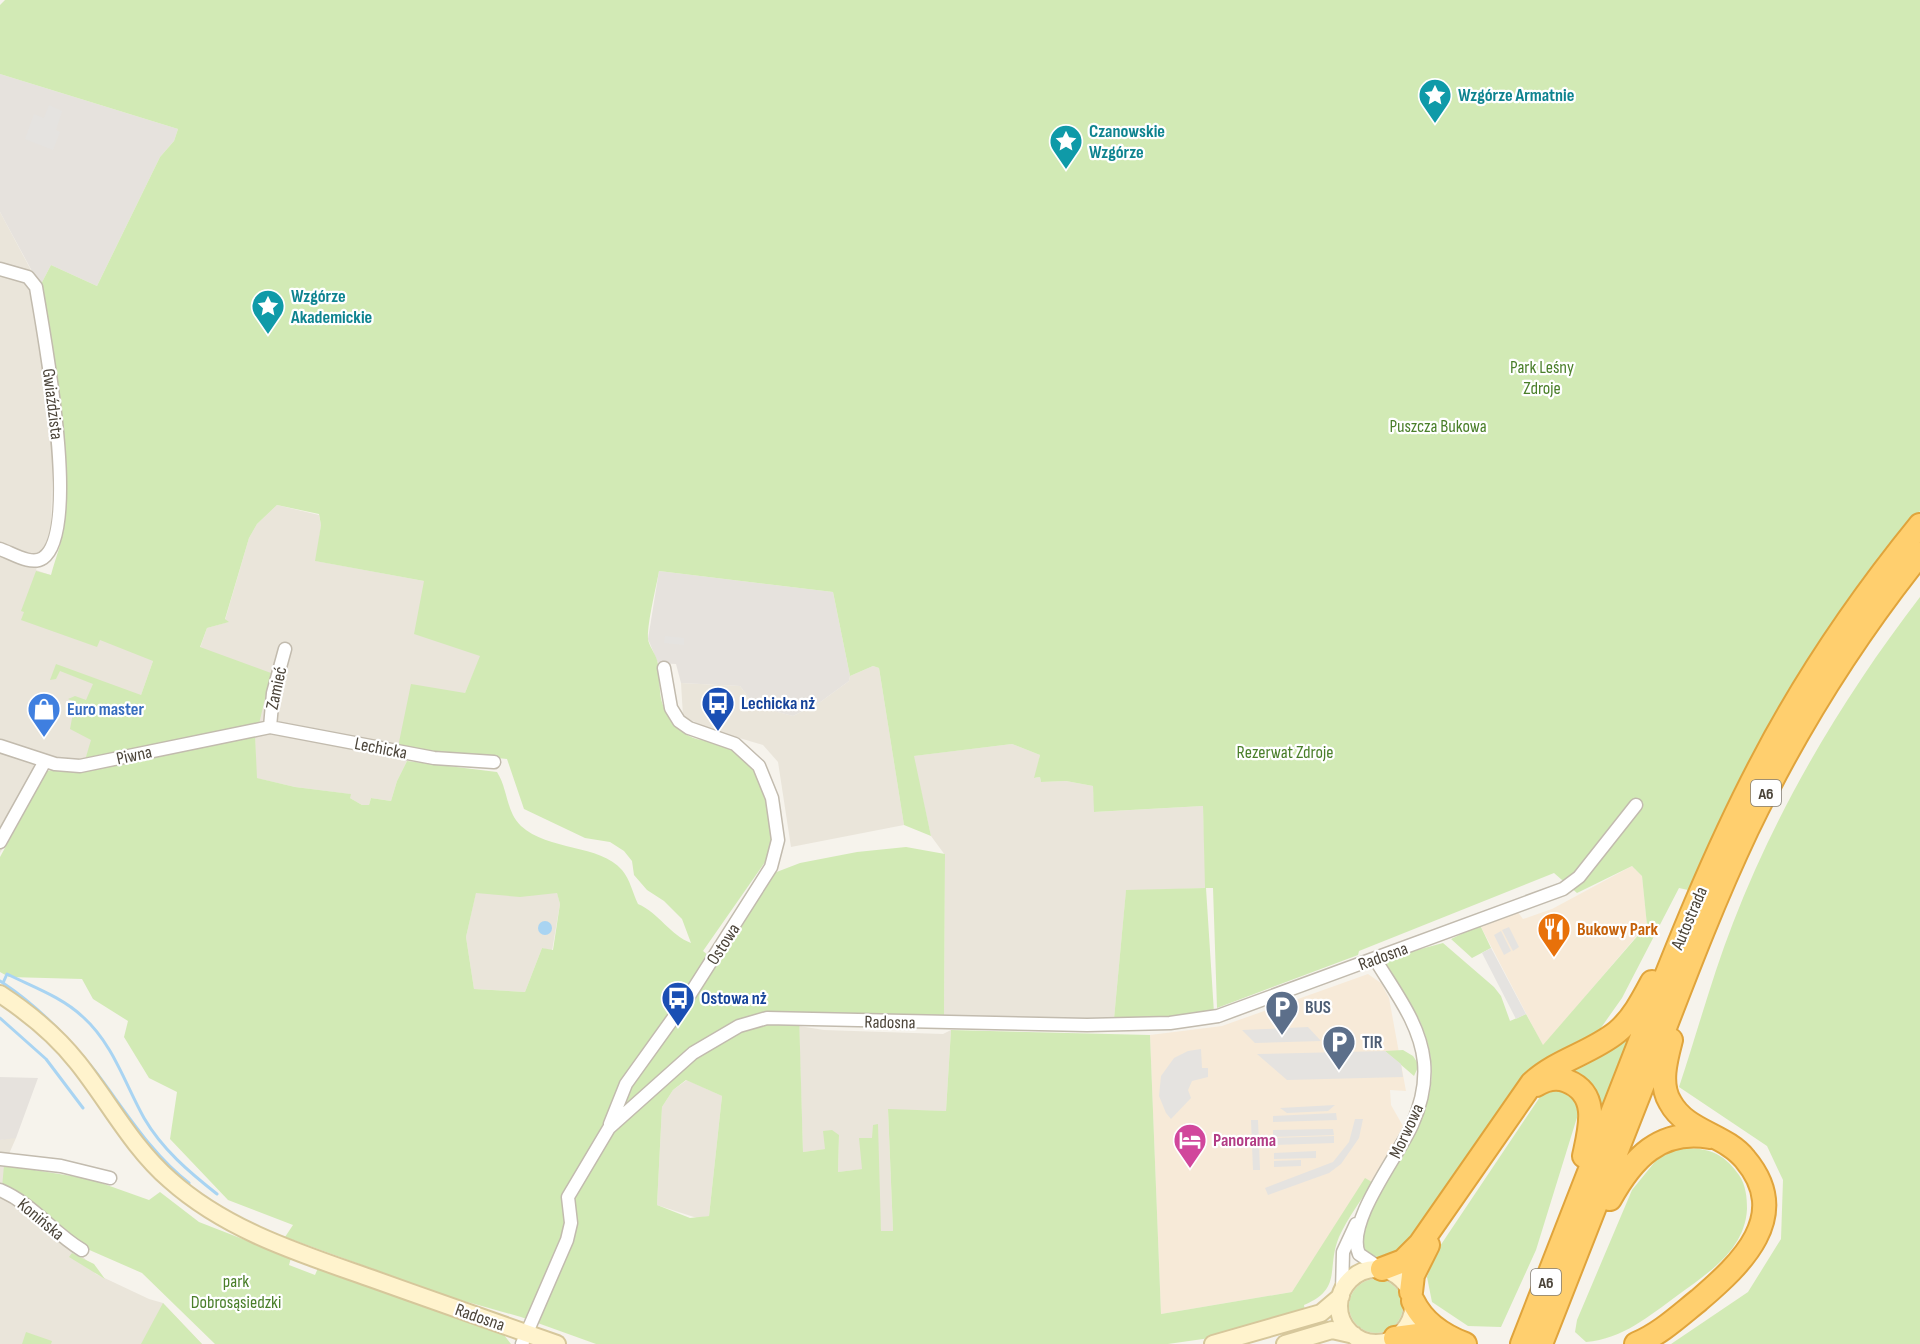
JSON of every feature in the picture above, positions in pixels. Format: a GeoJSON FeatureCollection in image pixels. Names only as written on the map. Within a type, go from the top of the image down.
{"type":"FeatureCollection","features":[{"type":"Feature","properties":{"kind":"highway","name":"Autostrada"},"geometry":{"type":"LineString","coordinates":[[1528,1343],[1557,1302],[1731,865],[1779,769],[1842,662],[1910,556],[1918,527]]}},
{"type":"Feature","properties":{"kind":"highway","name":"Autostrada"},"geometry":{"type":"LineString","coordinates":[[1528,1343],[1570,1222],[1728,828],[1778,733],[1834,642],[1910,556]]}},
{"type":"Feature","properties":{"kind":"highway"},"geometry":{"type":"LineString","coordinates":[[1382,1269],[1395,1266],[1407,1258],[1445,1209],[1523,1095],[1546,1071],[1608,1038],[1623,1027],[1650,986],[1700,893]]}},
{"type":"Feature","properties":{"kind":"highway"},"geometry":{"type":"LineString","coordinates":[[1636,1344],[1668,1325],[1725,1278],[1747,1255],[1758,1234],[1763,1206],[1756,1177],[1742,1155],[1700,1130],[1677,1112],[1670,1102],[1665,1086],[1666,1059],[1687,971]]}},
{"type":"Feature","properties":{"kind":"highway"},"geometry":{"type":"LineString","coordinates":[[1523,1095],[1539,1083],[1558,1078],[1577,1086],[1590,1102],[1590,1127],[1570,1222]]}},
{"type":"Feature","properties":{"kind":"highway"},"geometry":{"type":"LineString","coordinates":[[1557,1302],[1610,1199],[1633,1162],[1649,1148],[1667,1139],[1687,1135],[1715,1138]]}},
{"type":"Feature","properties":{"kind":"highway"},"geometry":{"type":"LineString","coordinates":[[1445,1209],[1413,1275],[1412,1296],[1431,1324],[1465,1344]]}},
{"type":"Feature","properties":{"kind":"highway"},"geometry":{"type":"LineString","coordinates":[[1390,1341],[1418,1335],[1445,1344]]}},
{"type":"Feature","properties":{"kind":"main road","name":"Radosna"},"geometry":{"type":"LineString","coordinates":[[0,994],[34,1018],[68,1051],[132,1139],[169,1180],[212,1212],[279,1244],[524,1339]]}},
{"type":"Feature","properties":{"kind":"main road"},"geometry":{"type":"LineString","coordinates":[[1213,1344],[1321,1313],[1342,1294],[1358,1274],[1382,1269],[1399,1276],[1412,1296],[1411,1320],[1390,1341],[1372,1342],[1332,1330],[1285,1344]]}},
{"type":"Feature","properties":{"kind":"main road"},"geometry":{"type":"LineString","coordinates":[[1342,1294],[1341,1315],[1357,1338]]}},
{"type":"Feature","properties":{"kind":"main road"},"geometry":{"type":"LineString","coordinates":[[524,1339],[556,1344]]}},
{"type":"Feature","properties":{"kind":"street","name":"Gwiaździsta"},"geometry":{"type":"LineString","coordinates":[[0,269],[28,277],[36,287],[59,440],[58,522],[49,551],[41,560],[27,560],[0,549]]}},
{"type":"Feature","properties":{"kind":"street","name":"Zamieć"},"geometry":{"type":"LineString","coordinates":[[270,727],[273,693],[285,649]]}},
{"type":"Feature","properties":{"kind":"street","name":"Ostowa"},"geometry":{"type":"LineString","coordinates":[[609,1128],[626,1084],[687,999],[771,867],[778,840],[772,798],[763,773],[744,750],[735,744],[684,726],[671,708],[663,668]]}},
{"type":"Feature","properties":{"kind":"street","name":"Piwna"},"geometry":{"type":"LineString","coordinates":[[0,746],[65,766],[95,764],[270,727]]}},
{"type":"Feature","properties":{"kind":"street","name":"Lechicka"},"geometry":{"type":"LineString","coordinates":[[270,727],[434,758],[494,762]]}},
{"type":"Feature","properties":{"kind":"street"},"geometry":{"type":"LineString","coordinates":[[0,842],[45,761]]}},
{"type":"Feature","properties":{"kind":"street","name":"Radosna"},"geometry":{"type":"LineString","coordinates":[[524,1339],[567,1240],[571,1223],[567,1201],[570,1193],[609,1128],[693,1053],[723,1034],[752,1021],[782,1018],[1086,1025],[1186,1022],[1218,1016],[1563,889],[1579,877],[1636,805]]}},
{"type":"Feature","properties":{"kind":"street","name":"Morwowa"},"geometry":{"type":"LineString","coordinates":[[1342,1294],[1344,1248],[1413,1124],[1420,1105],[1424,1074],[1416,1030],[1375,959]]}},
{"type":"Feature","properties":{"kind":"street"},"geometry":{"type":"LineString","coordinates":[[0,1159],[61,1166],[110,1178]]}},
{"type":"Feature","properties":{"kind":"street","name":"Konińska"},"geometry":{"type":"LineString","coordinates":[[0,1190],[33,1209],[58,1234],[82,1250]]}},
{"type":"Feature","properties":{"kind":"street","name":"Morwowa"},"geometry":{"type":"LineString","coordinates":[[1369,1203],[1358,1229],[1357,1247],[1363,1259],[1382,1269]]}},
{"type":"Feature","properties":{"kind":"shaded area"},"geometry":{"type":"Polygon","coordinates":[[[0,74],[178,129],[174,141],[160,157],[97,286],[51,265],[40,286],[0,212],[0,74]]]}},
{"type":"Feature","properties":{"kind":"shaded area"},"geometry":{"type":"Polygon","coordinates":[[[49,105],[62,111],[56,130],[60,132],[53,150],[25,139],[34,114],[44,118],[49,105]]]}},
{"type":"Feature","properties":{"kind":"shaded area"},"geometry":{"type":"Polygon","coordinates":[[[0,212],[32,272],[30,287],[53,433],[51,533],[36,570],[115,598],[153,661],[141,695],[92,740],[85,760],[53,759],[0,853],[0,212]]]}},
{"type":"Feature","properties":{"kind":"shaded area"},"geometry":{"type":"Polygon","coordinates":[[[277,505],[319,515],[321,525],[316,561],[424,581],[481,656],[465,693],[398,747],[407,761],[397,781],[391,801],[371,798],[369,805],[362,805],[350,798],[350,794],[295,787],[256,778],[255,734],[200,648],[207,628],[228,622],[225,620],[249,538],[257,524],[277,505]]]}},
{"type":"Feature","properties":{"kind":"shaded area"},"geometry":{"type":"Polygon","coordinates":[[[659,571],[833,592],[850,676],[849,681],[819,703],[793,716],[755,706],[740,686],[681,683],[676,664],[658,663],[648,639],[659,571]]]}},
{"type":"Feature","properties":{"kind":"shaded area"},"geometry":{"type":"Polygon","coordinates":[[[665,636],[684,638],[684,645],[664,643],[665,636]]]}},
{"type":"Feature","properties":{"kind":"shaded area"},"geometry":{"type":"Polygon","coordinates":[[[873,666],[879,668],[904,825],[791,847],[778,762],[763,745],[709,729],[683,716],[681,683],[740,686],[755,706],[793,716],[819,703],[849,681],[850,676],[873,666]]]}},
{"type":"Feature","properties":{"kind":"shaded area"},"geometry":{"type":"Polygon","coordinates":[[[1012,744],[1040,755],[1035,778],[1040,777],[1041,782],[1066,781],[1093,786],[1095,812],[1203,806],[1206,888],[1126,891],[1114,1019],[944,1015],[945,855],[931,836],[913,756],[1012,744]]]}},
{"type":"Feature","properties":{"kind":"shaded area"},"geometry":{"type":"Polygon","coordinates":[[[1632,866],[1642,876],[1647,924],[1543,1046],[1480,925],[1517,911],[1523,919],[1552,909],[1632,866]]]}},
{"type":"Feature","properties":{"kind":"shaded area"},"geometry":{"type":"Polygon","coordinates":[[[476,892],[520,896],[557,892],[560,904],[552,951],[542,948],[525,992],[474,989],[466,937],[476,892]]]}},
{"type":"Feature","properties":{"kind":"shaded area"},"geometry":{"type":"Polygon","coordinates":[[[1509,927],[1519,947],[1513,951],[1502,930],[1509,927]]]}},
{"type":"Feature","properties":{"kind":"shaded area"},"geometry":{"type":"Polygon","coordinates":[[[1501,931],[1511,951],[1504,955],[1494,935],[1501,931]]]}},
{"type":"Feature","properties":{"kind":"shaded area"},"geometry":{"type":"Polygon","coordinates":[[[1491,948],[1526,1014],[1516,1019],[1482,953],[1491,948]]]}},
{"type":"Feature","properties":{"kind":"shaded area"},"geometry":{"type":"Polygon","coordinates":[[[1368,974],[1381,983],[1389,998],[1406,1091],[1390,1090],[1391,1105],[1403,1126],[1372,1182],[1366,1179],[1292,1292],[1161,1314],[1150,1035],[1222,1026],[1368,974]]]}},
{"type":"Feature","properties":{"kind":"shaded area"},"geometry":{"type":"Polygon","coordinates":[[[799,1026],[824,1030],[943,1034],[951,1030],[946,1111],[888,1110],[893,1231],[881,1231],[872,1138],[860,1138],[863,1169],[838,1172],[839,1136],[826,1149],[803,1152],[799,1026]]]}},
{"type":"Feature","properties":{"kind":"shaded area","name":"BUS"},"geometry":{"type":"Polygon","coordinates":[[[1308,1027],[1321,1041],[1255,1043],[1242,1030],[1308,1027]]]}},
{"type":"Feature","properties":{"kind":"shaded area"},"geometry":{"type":"Polygon","coordinates":[[[1201,1049],[1202,1068],[1208,1068],[1208,1077],[1192,1081],[1188,1090],[1191,1098],[1171,1119],[1159,1096],[1161,1076],[1174,1058],[1188,1051],[1201,1049]]]}},
{"type":"Feature","properties":{"kind":"shaded area","name":"TIR"},"geometry":{"type":"Polygon","coordinates":[[[1385,1051],[1401,1064],[1403,1077],[1287,1080],[1257,1054],[1385,1051]]]}},
{"type":"Feature","properties":{"kind":"shaded area"},"geometry":{"type":"Polygon","coordinates":[[[0,1077],[38,1078],[16,1138],[0,1140],[0,1077]]]}},
{"type":"Feature","properties":{"kind":"shaded area"},"geometry":{"type":"Polygon","coordinates":[[[687,1080],[722,1096],[709,1216],[697,1218],[657,1205],[662,1107],[673,1090],[687,1080]]]}},
{"type":"Feature","properties":{"kind":"shaded area"},"geometry":{"type":"Polygon","coordinates":[[[1335,1105],[1328,1111],[1287,1113],[1280,1108],[1335,1105]]]}},
{"type":"Feature","properties":{"kind":"shaded area"},"geometry":{"type":"Polygon","coordinates":[[[1336,1113],[1337,1120],[1273,1122],[1273,1116],[1336,1113]]]}},
{"type":"Feature","properties":{"kind":"shaded area"},"geometry":{"type":"Polygon","coordinates":[[[1355,1119],[1363,1119],[1359,1138],[1341,1164],[1329,1173],[1268,1195],[1265,1188],[1333,1162],[1349,1142],[1355,1119]]]}},
{"type":"Feature","properties":{"kind":"shaded area"},"geometry":{"type":"Polygon","coordinates":[[[1251,1120],[1258,1120],[1260,1170],[1253,1170],[1251,1120]]]}},
{"type":"Feature","properties":{"kind":"shaded area"},"geometry":{"type":"Polygon","coordinates":[[[1333,1129],[1334,1135],[1273,1137],[1273,1130],[1333,1129]]]}},
{"type":"Feature","properties":{"kind":"shaded area"},"geometry":{"type":"Polygon","coordinates":[[[1334,1136],[1334,1143],[1274,1145],[1273,1138],[1334,1136]]]}},
{"type":"Feature","properties":{"kind":"shaded area"},"geometry":{"type":"Polygon","coordinates":[[[16,1138],[4,1165],[67,1234],[96,1274],[149,1299],[163,1303],[202,1344],[0,1344],[0,1140],[16,1138]]]}},
{"type":"Feature","properties":{"kind":"shaded area"},"geometry":{"type":"Polygon","coordinates":[[[1316,1151],[1316,1158],[1274,1159],[1274,1153],[1316,1151]]]}},
{"type":"Feature","properties":{"kind":"shaded area"},"geometry":{"type":"Polygon","coordinates":[[[1301,1160],[1301,1166],[1274,1167],[1274,1161],[1301,1160]]]}},
{"type":"Feature","properties":{"kind":"green space","name":"Puszcza Bukowa"},"geometry":{"type":"Polygon","coordinates":[[[5,0],[1920,0],[1920,511],[1778,711],[1728,802],[1688,890],[1679,888],[1622,998],[1598,1032],[1531,1073],[1411,1238],[1415,1242],[1382,1261],[1365,1252],[1363,1237],[1373,1206],[1421,1120],[1429,1096],[1432,1070],[1429,1046],[1413,1007],[1380,960],[1443,943],[1494,987],[1501,996],[1510,1021],[1526,1014],[1543,1045],[1647,925],[1642,876],[1632,866],[1577,893],[1554,873],[1359,951],[1358,955],[1217,1008],[1213,888],[1206,888],[1214,1013],[1165,1019],[1114,1019],[1126,890],[1205,888],[1203,806],[1094,812],[1093,786],[1066,781],[1041,782],[1040,777],[1034,778],[1040,755],[1012,744],[914,756],[931,836],[904,825],[879,668],[873,666],[850,676],[833,592],[659,571],[650,615],[648,639],[657,660],[660,694],[664,707],[675,724],[688,736],[728,747],[741,754],[751,765],[760,778],[766,794],[772,826],[770,855],[703,951],[719,964],[774,873],[800,863],[857,852],[906,847],[945,854],[944,1015],[799,1013],[803,1152],[825,1149],[823,1131],[832,1130],[839,1135],[838,1172],[862,1169],[859,1138],[872,1138],[873,1125],[878,1124],[881,1231],[893,1231],[888,1109],[946,1111],[951,1030],[1150,1035],[1161,1314],[1292,1292],[1365,1178],[1372,1182],[1339,1237],[1329,1285],[1316,1299],[1304,1305],[1305,1311],[1210,1338],[1168,1344],[596,1344],[521,1317],[450,1297],[285,1237],[293,1225],[228,1200],[170,1139],[177,1092],[149,1078],[124,1037],[128,1021],[93,999],[82,979],[9,977],[0,972],[0,857],[47,771],[255,734],[257,778],[295,787],[351,794],[350,798],[362,805],[369,805],[371,798],[391,801],[397,781],[407,761],[497,772],[512,814],[521,826],[545,840],[587,851],[612,862],[625,874],[638,904],[677,935],[691,943],[682,919],[664,901],[647,890],[634,875],[632,861],[624,851],[610,842],[585,838],[524,809],[507,759],[398,747],[411,684],[465,693],[480,656],[414,634],[424,581],[315,561],[321,525],[319,514],[277,505],[257,524],[249,538],[225,619],[229,622],[207,628],[200,647],[271,673],[259,724],[85,760],[91,740],[70,729],[75,702],[68,699],[75,696],[86,700],[93,684],[60,671],[56,679],[50,680],[56,664],[141,695],[153,661],[100,640],[97,647],[21,620],[24,612],[21,611],[36,571],[51,575],[63,532],[66,496],[60,406],[40,286],[51,265],[97,286],[160,157],[174,141],[178,129],[0,74],[0,5],[5,0]],[[476,893],[466,937],[474,989],[525,992],[542,948],[553,950],[560,904],[557,893],[520,897],[476,893]],[[686,1080],[673,1090],[662,1107],[657,1205],[690,1218],[709,1216],[722,1096],[686,1080]]]}},
{"type":"Feature","properties":{"kind":"green space"},"geometry":{"type":"Polygon","coordinates":[[[1920,597],[1920,1344],[1671,1344],[1748,1292],[1781,1239],[1783,1180],[1767,1146],[1679,1087],[1718,964],[1751,879],[1815,753],[1865,673],[1920,597]]]}},
{"type":"Feature","properties":{"kind":"green space"},"geometry":{"type":"Polygon","coordinates":[[[1480,925],[1491,948],[1472,958],[1451,939],[1480,925]]]}},
{"type":"Feature","properties":{"kind":"green space"},"geometry":{"type":"Polygon","coordinates":[[[1638,1017],[1601,1117],[1563,1069],[1638,1017]]]}},
{"type":"Feature","properties":{"kind":"green space"},"geometry":{"type":"Polygon","coordinates":[[[1403,1050],[1413,1056],[1419,1065],[1414,1076],[1385,1051],[1403,1050]]]}},
{"type":"Feature","properties":{"kind":"green space"},"geometry":{"type":"Polygon","coordinates":[[[1561,1090],[1574,1099],[1579,1111],[1536,1250],[1501,1327],[1468,1326],[1432,1302],[1427,1277],[1436,1252],[1542,1094],[1561,1090]]]}},
{"type":"Feature","properties":{"kind":"green space"},"geometry":{"type":"Polygon","coordinates":[[[1680,1148],[1713,1152],[1733,1167],[1739,1175],[1745,1187],[1747,1209],[1740,1237],[1712,1269],[1646,1318],[1612,1336],[1586,1342],[1575,1332],[1577,1320],[1632,1190],[1658,1158],[1680,1148]]]}},
{"type":"Feature","properties":{"kind":"green space","name":"park Dobrosąsiedzki"},"geometry":{"type":"Polygon","coordinates":[[[4,1165],[90,1179],[149,1200],[160,1192],[199,1222],[291,1258],[289,1265],[315,1275],[318,1268],[504,1335],[511,1344],[215,1344],[142,1273],[78,1245],[2,1188],[4,1165]]]}},
{"type":"Feature","properties":{"kind":"green space"},"geometry":{"type":"Polygon","coordinates":[[[72,1253],[94,1264],[105,1279],[69,1257],[72,1253]]]}},
{"type":"Feature","properties":{"kind":"green space"},"geometry":{"type":"Polygon","coordinates":[[[1371,1279],[1381,1279],[1391,1283],[1399,1291],[1403,1306],[1399,1321],[1391,1329],[1381,1333],[1371,1333],[1361,1329],[1353,1321],[1349,1311],[1349,1301],[1353,1291],[1361,1283],[1371,1279]]]}},
{"type":"Feature","properties":{"kind":"green space"},"geometry":{"type":"Polygon","coordinates":[[[163,1303],[202,1344],[141,1344],[163,1303]]]}},
{"type":"Feature","properties":{"kind":"green space"},"geometry":{"type":"Polygon","coordinates":[[[26,1332],[52,1341],[51,1344],[22,1344],[26,1332]]]}},
{"type":"Feature","properties":{"kind":"water"},"geometry":{"type":"Polygon","coordinates":[[[545,921],[550,923],[552,928],[550,933],[545,935],[540,933],[538,928],[540,923],[545,921]]]}},
{"type":"Feature","properties":{"kind":"waterway"},"geometry":{"type":"LineString","coordinates":[[0,981],[3,983],[7,974],[57,998],[83,1017],[103,1039],[144,1118],[159,1140],[186,1168],[217,1194]]}},
{"type":"Feature","properties":{"kind":"waterway"},"geometry":{"type":"LineString","coordinates":[[3,983],[41,1012],[64,1035],[95,1071],[150,1145],[189,1183]]}},
{"type":"Feature","properties":{"kind":"waterway"},"geometry":{"type":"LineString","coordinates":[[0,1018],[46,1059],[83,1108]]}},
{"type":"Feature","properties":{"kind":"place","name":"Wzgórze Armatnie"},"geometry":{"type":"Point","coordinates":[1435,124]}},
{"type":"Feature","properties":{"kind":"place","name":"Czanowskie Wzgórze"},"geometry":{"type":"Point","coordinates":[1066,170]}},
{"type":"Feature","properties":{"kind":"place","name":"Wzgórze Akademickie"},"geometry":{"type":"Point","coordinates":[268,335]}},
{"type":"Feature","properties":{"kind":"place","name":"Lechicka nż"},"geometry":{"type":"Point","coordinates":[718,732]}},
{"type":"Feature","properties":{"kind":"place","name":"Euro master"},"geometry":{"type":"Point","coordinates":[44,738]}},
{"type":"Feature","properties":{"kind":"place","name":"Bukowy Park"},"geometry":{"type":"Point","coordinates":[1554,958]}},
{"type":"Feature","properties":{"kind":"place","name":"Ostowa nż"},"geometry":{"type":"Point","coordinates":[678,1027]}},
{"type":"Feature","properties":{"kind":"place","name":"BUS"},"geometry":{"type":"Point","coordinates":[1282,1036]}},
{"type":"Feature","properties":{"kind":"place","name":"TIR"},"geometry":{"type":"Point","coordinates":[1339,1071]}},
{"type":"Feature","properties":{"kind":"place","name":"Panorama"},"geometry":{"type":"Point","coordinates":[1190,1169]}},
{"type":"Feature","properties":{"kind":"park label","name":"Park Leśny Zdroje"},"geometry":{"type":"Point","coordinates":[1542,377]}},
{"type":"Feature","properties":{"kind":"park label","name":"Rezerwat Zdroje"},"geometry":{"type":"Point","coordinates":[1285,752]}}]}
